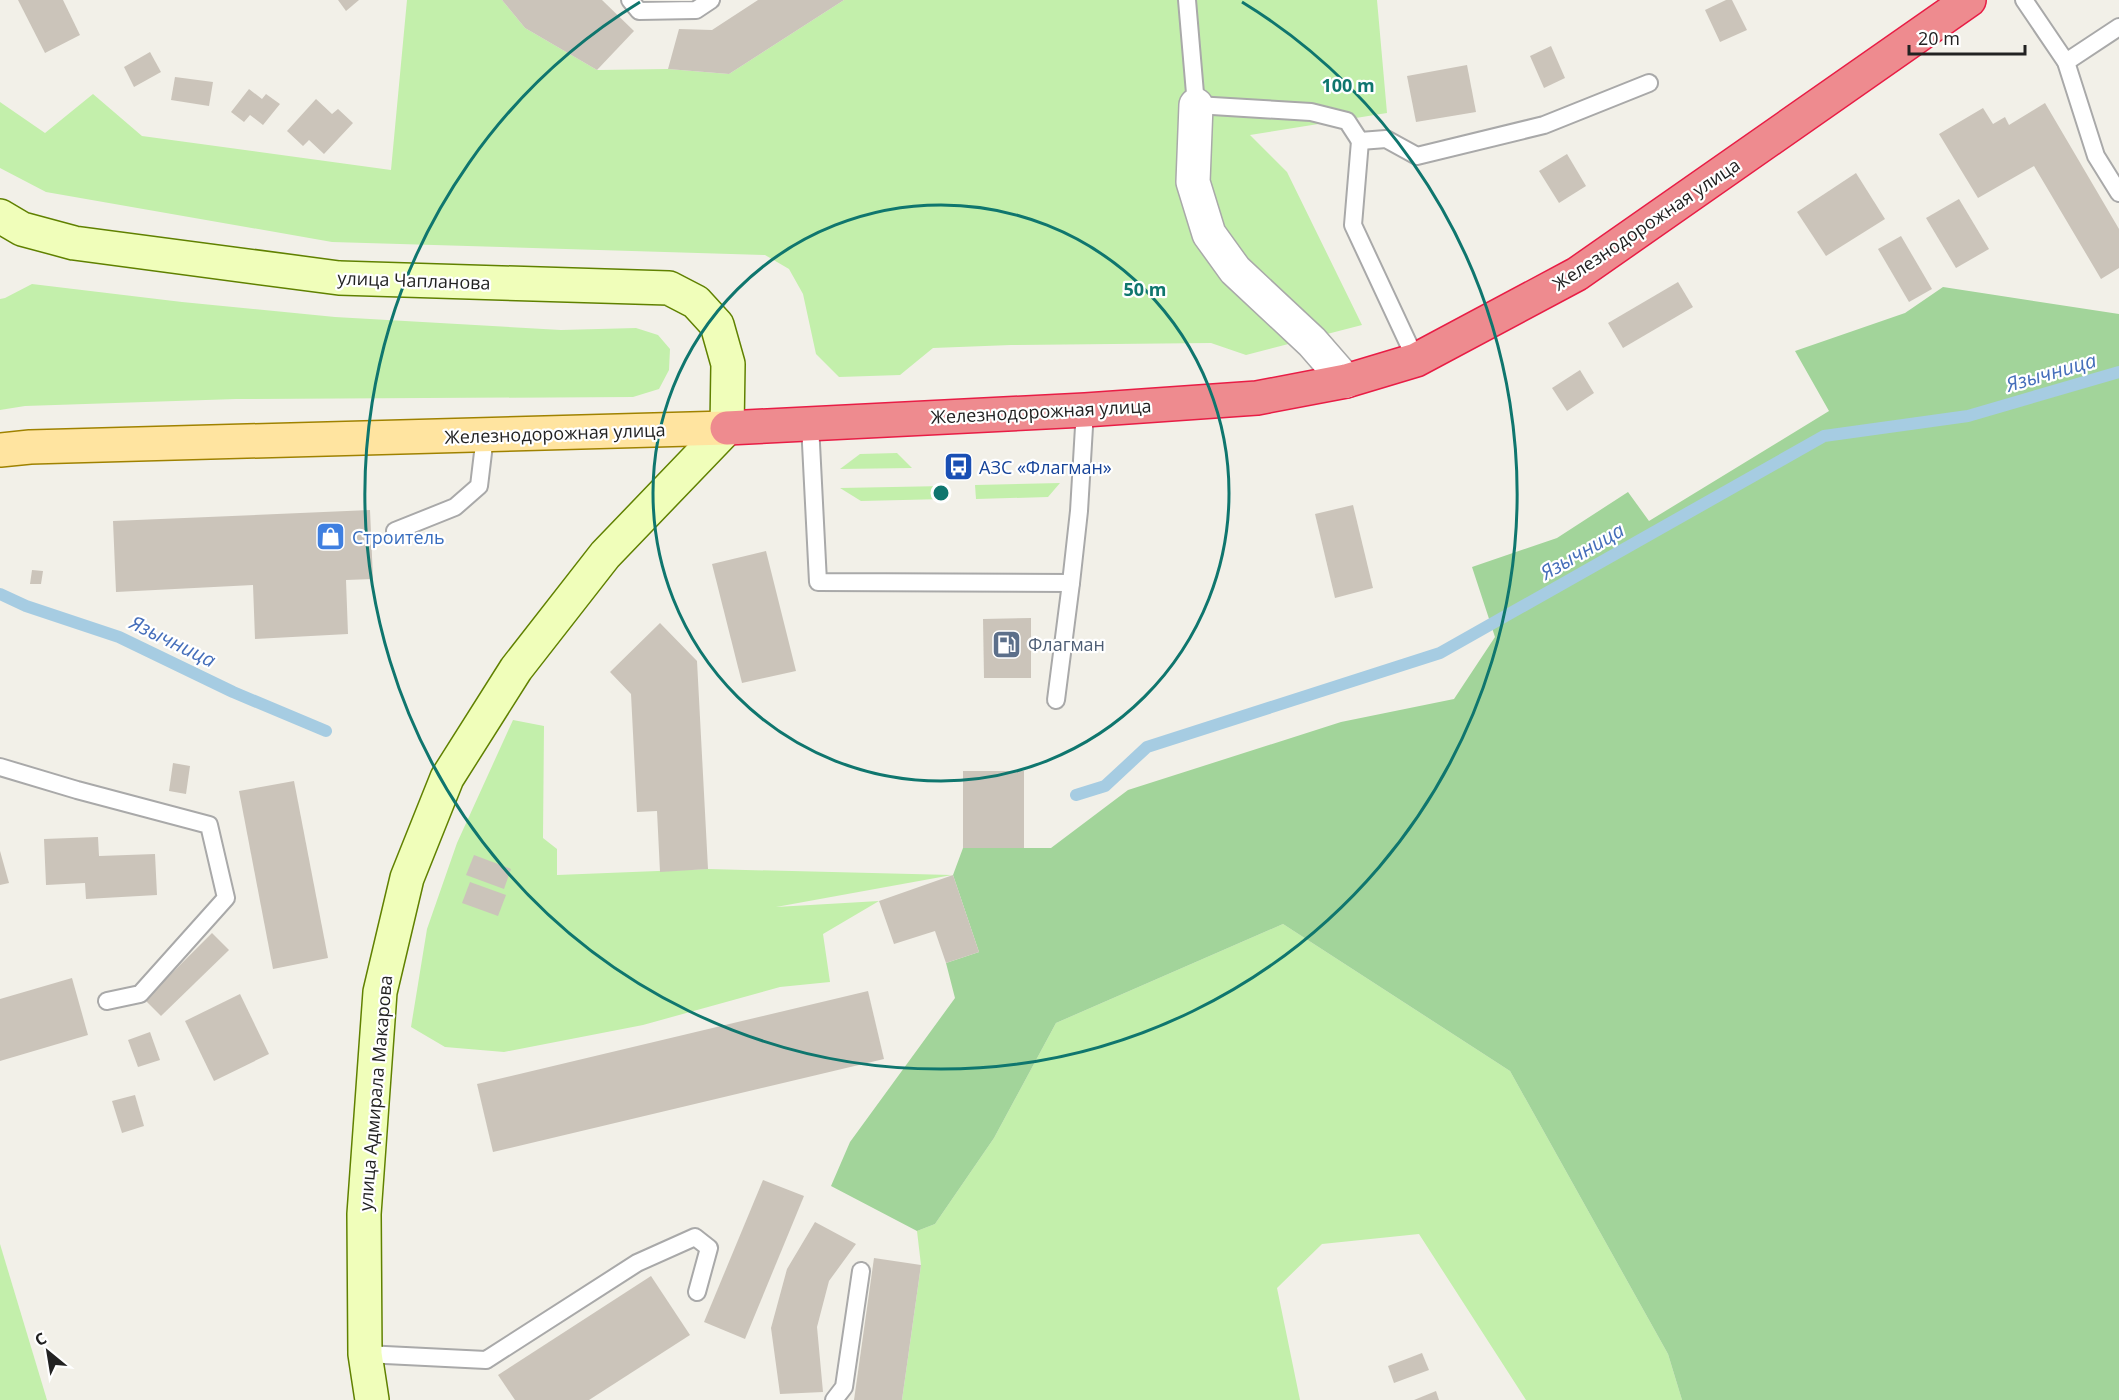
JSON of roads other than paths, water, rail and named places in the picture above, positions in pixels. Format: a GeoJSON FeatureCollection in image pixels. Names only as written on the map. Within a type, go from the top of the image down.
{"type":"FeatureCollection","features":[{"type":"Feature","properties":{"kind":"highway","name":"Железнодорожная улица"},"geometry":{"type":"LineString","coordinates":[[727,428],[1085,410],[1257,398],[1346,381],[1416,360],[1577,274],[1969,0]]}},
{"type":"Feature","properties":{"kind":"main road","name":"улица Чапланова"},"geometry":{"type":"LineString","coordinates":[[0,216],[22,230],[74,243],[339,278],[669,288],[696,302],[717,325],[728,364],[727,428]]}},
{"type":"Feature","properties":{"kind":"main road","name":"Железнодорожная улица"},"geometry":{"type":"LineString","coordinates":[[0,450],[30,447],[727,428]]}},
{"type":"Feature","properties":{"kind":"main road","name":"улица Адмирала Макарова"},"geometry":{"type":"LineString","coordinates":[[372,1400],[365,1354],[364,1214],[380,992],[407,878],[447,778],[516,669],[605,555],[727,428]]}},
{"type":"Feature","properties":{"kind":"street"},"geometry":{"type":"LineString","coordinates":[[1196,105],[1193,182],[1209,234],[1235,270],[1312,342],[1346,381]]}},
{"type":"Feature","properties":{"kind":"lane"},"geometry":{"type":"LineString","coordinates":[[630,0],[639,11],[650,11],[696,10],[711,0]]}},
{"type":"Feature","properties":{"kind":"lane"},"geometry":{"type":"LineString","coordinates":[[1187,0],[1196,105],[1311,112],[1347,120],[1360,141],[1353,225],[1416,360]]}},
{"type":"Feature","properties":{"kind":"lane"},"geometry":{"type":"LineString","coordinates":[[2024,0],[2066,62],[2096,156],[2119,193]]}},
{"type":"Feature","properties":{"kind":"lane"},"geometry":{"type":"LineString","coordinates":[[2066,62],[2119,27]]}},
{"type":"Feature","properties":{"kind":"lane"},"geometry":{"type":"LineString","coordinates":[[1360,141],[1386,139],[1417,156],[1544,125],[1649,83]]}},
{"type":"Feature","properties":{"kind":"lane"},"geometry":{"type":"LineString","coordinates":[[1056,700],[1079,511],[1085,410]]}},
{"type":"Feature","properties":{"kind":"lane"},"geometry":{"type":"LineString","coordinates":[[810,424],[818,582],[1071,584]]}},
{"type":"Feature","properties":{"kind":"lane"},"geometry":{"type":"LineString","coordinates":[[395,531],[455,507],[479,486],[486,436]]}},
{"type":"Feature","properties":{"kind":"lane"},"geometry":{"type":"LineString","coordinates":[[0,767],[209,825],[226,898],[140,994],[107,1001]]}},
{"type":"Feature","properties":{"kind":"lane"},"geometry":{"type":"LineString","coordinates":[[365,1354],[486,1360],[637,1263],[695,1237],[709,1248],[696,1292]]}},
{"type":"Feature","properties":{"kind":"lane"},"geometry":{"type":"LineString","coordinates":[[834,1400],[844,1387],[861,1271]]}},
{"type":"Feature","properties":{"kind":"waterway","name":"Язычница"},"geometry":{"type":"LineString","coordinates":[[1076,795],[1105,786],[1147,747],[1440,653],[1824,436],[1968,416],[2119,372]]}},
{"type":"Feature","properties":{"kind":"waterway","name":"Язычница"},"geometry":{"type":"LineString","coordinates":[[0,594],[26,606],[119,637],[233,692],[326,731]]}},
{"type":"Feature","properties":{"kind":"place","name":"АЗС «Флагман»"},"geometry":{"type":"Point","coordinates":[958,467]}},
{"type":"Feature","properties":{"kind":"place","name":"Строитель"},"geometry":{"type":"Point","coordinates":[331,537]}},
{"type":"Feature","properties":{"kind":"place","name":"Флагман"},"geometry":{"type":"Point","coordinates":[1007,644]}}]}
